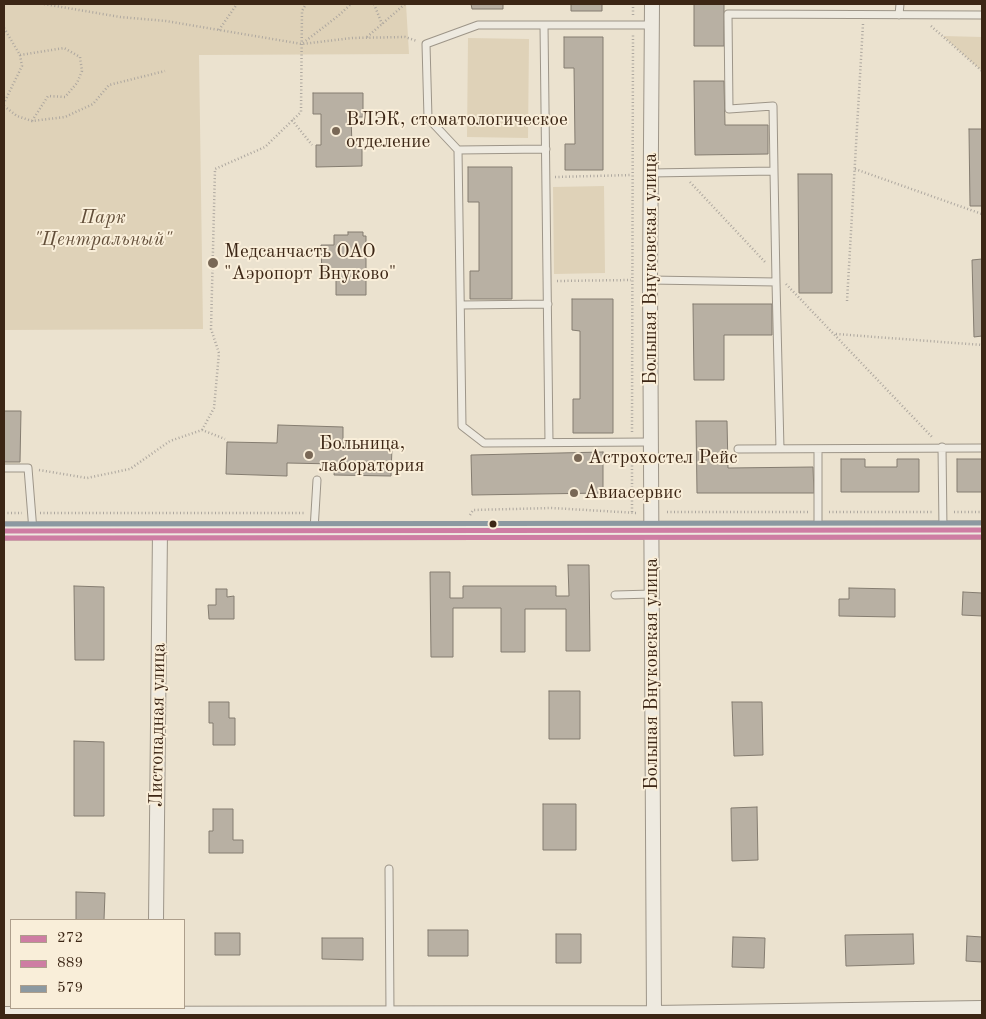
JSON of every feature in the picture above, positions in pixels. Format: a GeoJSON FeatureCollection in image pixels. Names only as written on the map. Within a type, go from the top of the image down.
{"type":"FeatureCollection","features":[{"type":"Feature","properties":{"kind":"street","name":"Большая Внуковская улица"},"geometry":{"type":"LineString","coordinates":[[652,4],[650,280],[654,1014]]}},
{"type":"Feature","properties":{"kind":"street","name":"Листопадная улица"},"geometry":{"type":"LineString","coordinates":[[156,919],[160,530]]}},
{"type":"Feature","properties":{"kind":"street"},"geometry":{"type":"LineString","coordinates":[[4,531],[982,530]]}},
{"type":"Feature","properties":{"kind":"street"},"geometry":{"type":"LineString","coordinates":[[4,1014],[156,1011],[182,1015],[390,1013],[654,1014],[982,1008]]}},
{"type":"Feature","properties":{"kind":"lane"},"geometry":{"type":"LineString","coordinates":[[899,15],[900,4]]}},
{"type":"Feature","properties":{"kind":"lane"},"geometry":{"type":"LineString","coordinates":[[780,449],[773,106],[729,109],[728,14],[982,15]]}},
{"type":"Feature","properties":{"kind":"lane"},"geometry":{"type":"LineString","coordinates":[[651,25],[478,25],[426,44],[428,118],[458,150],[462,426],[484,444],[651,442]]}},
{"type":"Feature","properties":{"kind":"lane"},"geometry":{"type":"LineString","coordinates":[[544,25],[548,282],[548,442]]}},
{"type":"Feature","properties":{"kind":"lane"},"geometry":{"type":"LineString","coordinates":[[458,150],[546,149]]}},
{"type":"Feature","properties":{"kind":"lane"},"geometry":{"type":"LineString","coordinates":[[650,172],[774,171]]}},
{"type":"Feature","properties":{"kind":"lane"},"geometry":{"type":"LineString","coordinates":[[650,280],[776,282]]}},
{"type":"Feature","properties":{"kind":"lane"},"geometry":{"type":"LineString","coordinates":[[461,305],[548,304]]}},
{"type":"Feature","properties":{"kind":"lane"},"geometry":{"type":"LineString","coordinates":[[942,447],[943,530]]}},
{"type":"Feature","properties":{"kind":"lane"},"geometry":{"type":"LineString","coordinates":[[738,449],[982,448]]}},
{"type":"Feature","properties":{"kind":"lane"},"geometry":{"type":"LineString","coordinates":[[818,449],[818,530]]}},
{"type":"Feature","properties":{"kind":"lane"},"geometry":{"type":"LineString","coordinates":[[4,468],[28,468],[33,531]]}},
{"type":"Feature","properties":{"kind":"lane"},"geometry":{"type":"LineString","coordinates":[[314,531],[317,480]]}},
{"type":"Feature","properties":{"kind":"lane"},"geometry":{"type":"LineString","coordinates":[[615,595],[652,594]]}},
{"type":"Feature","properties":{"kind":"lane"},"geometry":{"type":"LineString","coordinates":[[389,869],[390,1013]]}},
{"type":"Feature","properties":{"kind":"path"},"geometry":{"type":"LineString","coordinates":[[44,4],[120,17],[166,21],[302,44],[366,38],[404,37],[426,44]]}},
{"type":"Feature","properties":{"kind":"path"},"geometry":{"type":"LineString","coordinates":[[219,30],[237,4]]}},
{"type":"Feature","properties":{"kind":"path"},"geometry":{"type":"LineString","coordinates":[[202,430],[214,408],[220,353],[211,329],[215,169],[265,147],[301,112],[302,11],[306,4]]}},
{"type":"Feature","properties":{"kind":"path"},"geometry":{"type":"LineString","coordinates":[[302,44],[351,4]]}},
{"type":"Feature","properties":{"kind":"path"},"geometry":{"type":"LineString","coordinates":[[374,4],[382,24]]}},
{"type":"Feature","properties":{"kind":"path"},"geometry":{"type":"LineString","coordinates":[[366,38],[405,4]]}},
{"type":"Feature","properties":{"kind":"path"},"geometry":{"type":"LineString","coordinates":[[632,513],[633,4]]}},
{"type":"Feature","properties":{"kind":"path"},"geometry":{"type":"LineString","coordinates":[[847,301],[864,15]]}},
{"type":"Feature","properties":{"kind":"path"},"geometry":{"type":"LineString","coordinates":[[918,15],[982,71]]}},
{"type":"Feature","properties":{"kind":"path"},"geometry":{"type":"LineString","coordinates":[[4,28],[20,55],[22,66],[4,105],[17,116],[32,121],[65,117],[94,104],[109,84],[165,71]]}},
{"type":"Feature","properties":{"kind":"path"},"geometry":{"type":"LineString","coordinates":[[20,55],[64,48],[80,57],[82,71],[77,83],[65,97],[48,96],[32,121]]}},
{"type":"Feature","properties":{"kind":"path"},"geometry":{"type":"LineString","coordinates":[[292,120],[312,145]]}},
{"type":"Feature","properties":{"kind":"path"},"geometry":{"type":"LineString","coordinates":[[855,170],[982,214]]}},
{"type":"Feature","properties":{"kind":"path"},"geometry":{"type":"LineString","coordinates":[[564,177],[632,175],[650,172]]}},
{"type":"Feature","properties":{"kind":"path"},"geometry":{"type":"LineString","coordinates":[[680,172],[942,447]]}},
{"type":"Feature","properties":{"kind":"path"},"geometry":{"type":"LineString","coordinates":[[548,282],[650,280]]}},
{"type":"Feature","properties":{"kind":"path"},"geometry":{"type":"LineString","coordinates":[[834,334],[982,345]]}},
{"type":"Feature","properties":{"kind":"path"},"geometry":{"type":"LineString","coordinates":[[28,468],[87,478],[130,469],[170,441],[202,430],[224,438]]}},
{"type":"Feature","properties":{"kind":"green space","name":"Парк \"Центральный\""},"geometry":{"type":"Polygon","coordinates":[[[4,4],[406,4],[409,54],[199,55],[203,329],[4,330],[4,4]]]}},
{"type":"Feature","properties":{"kind":"green space"},"geometry":{"type":"Polygon","coordinates":[[[943,36],[982,37],[982,71],[943,36]]]}},
{"type":"Feature","properties":{"kind":"green space"},"geometry":{"type":"Polygon","coordinates":[[[468,38],[529,39],[528,138],[467,137],[468,38]]]}},
{"type":"Feature","properties":{"kind":"green space"},"geometry":{"type":"Polygon","coordinates":[[[604,186],[605,273],[554,274],[553,187],[604,186]]]}},
{"type":"Feature","properties":{"kind":"building"},"geometry":{"type":"Polygon","coordinates":[[[471,4],[503,4],[503,9],[472,9],[471,4]]]}},
{"type":"Feature","properties":{"kind":"building"},"geometry":{"type":"Polygon","coordinates":[[[571,4],[602,4],[602,11],[571,11],[571,4]]]}},
{"type":"Feature","properties":{"kind":"building"},"geometry":{"type":"Polygon","coordinates":[[[694,4],[724,4],[724,46],[694,46],[694,4]]]}},
{"type":"Feature","properties":{"kind":"building"},"geometry":{"type":"Polygon","coordinates":[[[564,37],[603,37],[603,170],[565,170],[565,144],[575,144],[574,68],[564,68],[564,37]]]}},
{"type":"Feature","properties":{"kind":"building"},"geometry":{"type":"Polygon","coordinates":[[[694,81],[724,81],[725,125],[768,125],[768,154],[695,155],[694,81]]]}},
{"type":"Feature","properties":{"kind":"building","name":"ВЛЭК, стоматологическое отделение"},"geometry":{"type":"Polygon","coordinates":[[[313,93],[363,93],[363,117],[351,117],[352,145],[362,145],[362,166],[316,167],[316,145],[321,145],[321,114],[313,114],[313,93]]]}},
{"type":"Feature","properties":{"kind":"building"},"geometry":{"type":"Polygon","coordinates":[[[969,129],[982,129],[982,206],[970,206],[969,129]]]}},
{"type":"Feature","properties":{"kind":"building"},"geometry":{"type":"Polygon","coordinates":[[[468,167],[512,167],[512,299],[470,299],[470,271],[479,271],[479,202],[468,202],[468,167]]]}},
{"type":"Feature","properties":{"kind":"building"},"geometry":{"type":"Polygon","coordinates":[[[798,174],[832,174],[832,293],[799,293],[798,174]]]}},
{"type":"Feature","properties":{"kind":"building"},"geometry":{"type":"Polygon","coordinates":[[[348,232],[363,232],[363,236],[366,236],[366,295],[336,295],[336,276],[322,276],[321,245],[334,245],[334,235],[348,235],[348,232]]]}},
{"type":"Feature","properties":{"kind":"building"},"geometry":{"type":"Polygon","coordinates":[[[982,259],[982,336],[974,337],[972,260],[982,259]]]}},
{"type":"Feature","properties":{"kind":"building"},"geometry":{"type":"Polygon","coordinates":[[[572,299],[613,299],[613,433],[573,433],[573,399],[580,399],[580,331],[572,330],[572,299]]]}},
{"type":"Feature","properties":{"kind":"building"},"geometry":{"type":"Polygon","coordinates":[[[693,304],[772,304],[772,335],[724,335],[724,380],[694,380],[693,304]]]}},
{"type":"Feature","properties":{"kind":"building"},"geometry":{"type":"Polygon","coordinates":[[[4,411],[21,411],[20,462],[4,462],[4,411]]]}},
{"type":"Feature","properties":{"kind":"building"},"geometry":{"type":"Polygon","coordinates":[[[696,421],[727,421],[728,468],[813,467],[814,493],[697,493],[696,421]]]}},
{"type":"Feature","properties":{"kind":"building","name":"Больница, лаборатория"},"geometry":{"type":"Polygon","coordinates":[[[278,425],[343,427],[343,446],[392,447],[391,476],[334,475],[335,464],[287,463],[287,476],[226,474],[227,442],[277,443],[278,425]]]}},
{"type":"Feature","properties":{"kind":"building"},"geometry":{"type":"Polygon","coordinates":[[[603,452],[603,493],[472,495],[471,455],[603,452]]]}},
{"type":"Feature","properties":{"kind":"building"},"geometry":{"type":"Polygon","coordinates":[[[841,459],[865,459],[865,467],[897,467],[897,459],[919,459],[919,492],[841,492],[841,459]]]}},
{"type":"Feature","properties":{"kind":"building"},"geometry":{"type":"Polygon","coordinates":[[[957,459],[982,459],[982,492],[957,492],[957,459]]]}},
{"type":"Feature","properties":{"kind":"building"},"geometry":{"type":"Polygon","coordinates":[[[568,565],[589,565],[590,651],[566,651],[566,609],[525,609],[525,652],[501,652],[501,608],[453,608],[453,657],[431,657],[430,572],[450,572],[450,598],[463,598],[463,586],[556,586],[556,596],[569,596],[568,565]]]}},
{"type":"Feature","properties":{"kind":"building"},"geometry":{"type":"Polygon","coordinates":[[[74,586],[104,587],[104,660],[75,660],[74,586]]]}},
{"type":"Feature","properties":{"kind":"building"},"geometry":{"type":"Polygon","coordinates":[[[849,588],[895,589],[895,617],[839,616],[839,599],[849,599],[849,588]]]}},
{"type":"Feature","properties":{"kind":"building"},"geometry":{"type":"Polygon","coordinates":[[[216,589],[227,589],[227,597],[234,596],[234,619],[209,619],[208,605],[216,605],[216,589]]]}},
{"type":"Feature","properties":{"kind":"building"},"geometry":{"type":"Polygon","coordinates":[[[963,592],[982,593],[982,616],[962,615],[963,592]]]}},
{"type":"Feature","properties":{"kind":"building"},"geometry":{"type":"Polygon","coordinates":[[[549,691],[580,691],[580,739],[549,739],[549,691]]]}},
{"type":"Feature","properties":{"kind":"building"},"geometry":{"type":"Polygon","coordinates":[[[209,702],[229,702],[229,718],[235,718],[235,745],[213,745],[213,723],[209,723],[209,702]]]}},
{"type":"Feature","properties":{"kind":"building"},"geometry":{"type":"Polygon","coordinates":[[[732,702],[762,702],[763,755],[734,756],[732,702]]]}},
{"type":"Feature","properties":{"kind":"building"},"geometry":{"type":"Polygon","coordinates":[[[74,741],[104,742],[104,816],[74,816],[74,741]]]}},
{"type":"Feature","properties":{"kind":"building"},"geometry":{"type":"Polygon","coordinates":[[[543,804],[576,804],[576,850],[543,850],[543,804]]]}},
{"type":"Feature","properties":{"kind":"building"},"geometry":{"type":"Polygon","coordinates":[[[757,807],[758,860],[732,861],[731,808],[757,807]]]}},
{"type":"Feature","properties":{"kind":"building"},"geometry":{"type":"Polygon","coordinates":[[[213,809],[233,809],[233,840],[243,840],[243,853],[209,853],[209,831],[213,831],[213,809]]]}},
{"type":"Feature","properties":{"kind":"building"},"geometry":{"type":"Polygon","coordinates":[[[76,892],[105,893],[104,919],[76,919],[76,892]]]}},
{"type":"Feature","properties":{"kind":"building"},"geometry":{"type":"Polygon","coordinates":[[[428,930],[468,930],[468,956],[428,956],[428,930]]]}},
{"type":"Feature","properties":{"kind":"building"},"geometry":{"type":"Polygon","coordinates":[[[215,933],[240,933],[240,955],[215,955],[215,933]]]}},
{"type":"Feature","properties":{"kind":"building"},"geometry":{"type":"Polygon","coordinates":[[[556,934],[581,934],[581,963],[556,963],[556,934]]]}},
{"type":"Feature","properties":{"kind":"building"},"geometry":{"type":"Polygon","coordinates":[[[913,934],[914,964],[846,966],[845,935],[913,934]]]}},
{"type":"Feature","properties":{"kind":"building"},"geometry":{"type":"Polygon","coordinates":[[[967,936],[982,937],[982,962],[966,961],[967,936]]]}},
{"type":"Feature","properties":{"kind":"building"},"geometry":{"type":"Polygon","coordinates":[[[733,937],[765,938],[764,968],[732,967],[733,937]]]}},
{"type":"Feature","properties":{"kind":"building"},"geometry":{"type":"Polygon","coordinates":[[[322,938],[363,938],[363,960],[322,959],[322,938]]]}},
{"type":"Feature","properties":{"kind":"transit line","name":"579"},"geometry":{"type":"LineString","coordinates":[[4,524],[982,523]]}},
{"type":"Feature","properties":{"kind":"transit line","name":"272"},"geometry":{"type":"LineString","coordinates":[[4,531],[982,530]]}},
{"type":"Feature","properties":{"kind":"transit line","name":"889"},"geometry":{"type":"LineString","coordinates":[[4,538],[982,537]]}},
{"type":"Feature","properties":{"kind":"place","name":"ВЛЭК, стоматологическое отделение"},"geometry":{"type":"Point","coordinates":[336,131]}},
{"type":"Feature","properties":{"kind":"place","name":"Медсанчасть ОАО \"Аэропорт Внуково\""},"geometry":{"type":"Point","coordinates":[213,263]}},
{"type":"Feature","properties":{"kind":"place","name":"Больница, лаборатория"},"geometry":{"type":"Point","coordinates":[309,455]}},
{"type":"Feature","properties":{"kind":"place","name":"Астрохостел Рейс"},"geometry":{"type":"Point","coordinates":[578,458]}},
{"type":"Feature","properties":{"kind":"place","name":"Авиасервис"},"geometry":{"type":"Point","coordinates":[574,493]}}]}
